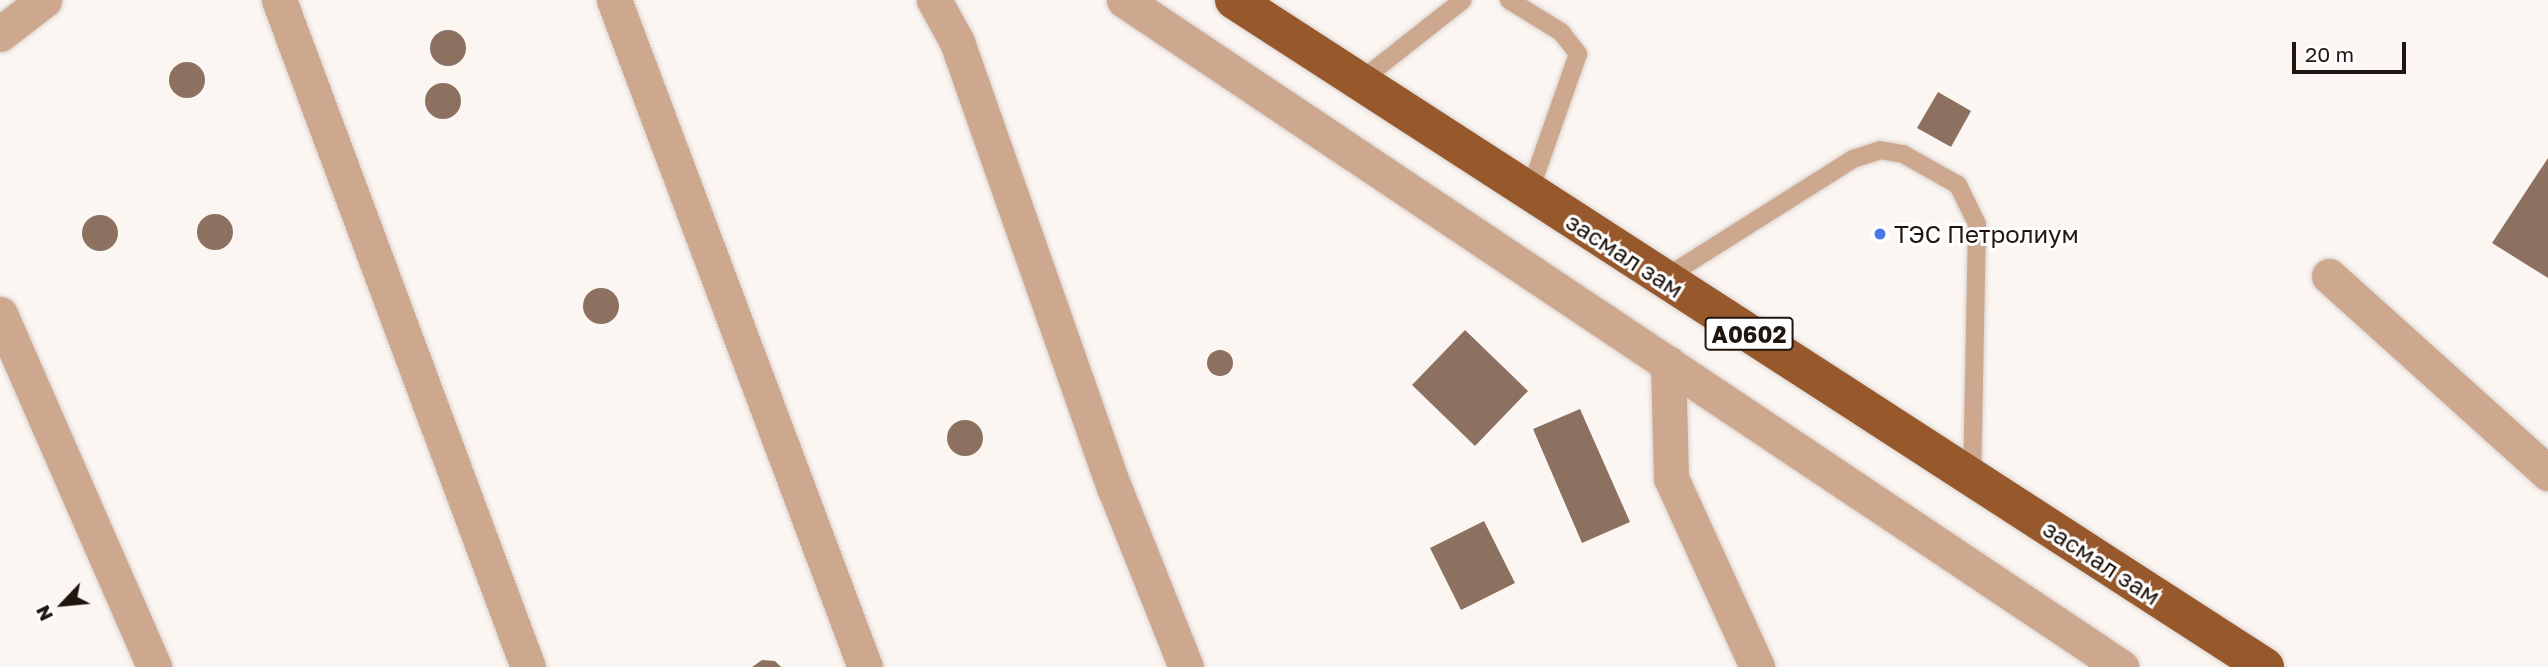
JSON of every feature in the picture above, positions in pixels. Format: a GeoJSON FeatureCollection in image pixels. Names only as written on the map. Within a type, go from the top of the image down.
{"type":"FeatureCollection","features":[{"type":"Feature","properties":{"kind":"highway","name":"засмал зам"},"geometry":{"type":"LineString","coordinates":[[1234,0],[2264,667]]}},
{"type":"Feature","properties":{"kind":"street"},"geometry":{"type":"LineString","coordinates":[[0,34],[44,0]]}},
{"type":"Feature","properties":{"kind":"street"},"geometry":{"type":"LineString","coordinates":[[279,0],[528,667]]}},
{"type":"Feature","properties":{"kind":"street"},"geometry":{"type":"LineString","coordinates":[[614,0],[865,667]]}},
{"type":"Feature","properties":{"kind":"street"},"geometry":{"type":"LineString","coordinates":[[934,0],[957,42],[1114,487],[1186,667]]}},
{"type":"Feature","properties":{"kind":"street"},"geometry":{"type":"LineString","coordinates":[[1124,0],[2121,667]]}},
{"type":"Feature","properties":{"kind":"street"},"geometry":{"type":"LineString","coordinates":[[2329,276],[2548,473]]}},
{"type":"Feature","properties":{"kind":"street"},"geometry":{"type":"LineString","coordinates":[[0,314],[154,667]]}},
{"type":"Feature","properties":{"kind":"street"},"geometry":{"type":"LineString","coordinates":[[1668,363],[1671,478],[1757,667]]}},
{"type":"Feature","properties":{"kind":"lane"},"geometry":{"type":"LineString","coordinates":[[1359,82],[1463,0]]}},
{"type":"Feature","properties":{"kind":"lane"},"geometry":{"type":"LineString","coordinates":[[1509,0],[1561,32],[1578,54],[1529,193]]}},
{"type":"Feature","properties":{"kind":"lane"},"geometry":{"type":"LineString","coordinates":[[1663,279],[1853,159],[1880,150],[1903,154],[1958,185],[1977,224],[1972,478]]}},
{"type":"Feature","properties":{"kind":"building"},"geometry":{"type":"Polygon","coordinates":[[[448,30],[460,36],[466,48],[460,60],[448,66],[436,60],[430,48],[436,36],[448,30]]]}},
{"type":"Feature","properties":{"kind":"building"},"geometry":{"type":"Polygon","coordinates":[[[187,62],[199,68],[205,80],[199,92],[187,98],[175,92],[169,80],[175,68],[187,62]]]}},
{"type":"Feature","properties":{"kind":"building"},"geometry":{"type":"Polygon","coordinates":[[[443,83],[455,89],[461,101],[455,113],[443,119],[431,113],[425,101],[431,89],[443,83]]]}},
{"type":"Feature","properties":{"kind":"building"},"geometry":{"type":"Polygon","coordinates":[[[1938,92],[1971,111],[1951,147],[1917,128],[1938,92]]]}},
{"type":"Feature","properties":{"kind":"building"},"geometry":{"type":"Polygon","coordinates":[[[2548,158],[2548,278],[2492,243],[2548,158]]]}},
{"type":"Feature","properties":{"kind":"building"},"geometry":{"type":"Polygon","coordinates":[[[215,214],[227,220],[233,232],[227,244],[215,250],[203,244],[197,232],[203,220],[215,214]]]}},
{"type":"Feature","properties":{"kind":"building"},"geometry":{"type":"Polygon","coordinates":[[[100,215],[112,221],[118,233],[112,245],[100,251],[88,245],[82,233],[88,221],[100,215]]]}},
{"type":"Feature","properties":{"kind":"building"},"geometry":{"type":"Polygon","coordinates":[[[601,288],[613,294],[619,306],[613,318],[601,324],[589,318],[583,306],[589,294],[601,288]]]}},
{"type":"Feature","properties":{"kind":"building"},"geometry":{"type":"Polygon","coordinates":[[[1465,330],[1528,391],[1475,446],[1412,385],[1465,330]]]}},
{"type":"Feature","properties":{"kind":"building"},"geometry":{"type":"Polygon","coordinates":[[[1220,350],[1229,354],[1233,363],[1229,372],[1220,376],[1211,372],[1207,363],[1211,354],[1220,350]]]}},
{"type":"Feature","properties":{"kind":"building"},"geometry":{"type":"Polygon","coordinates":[[[1580,409],[1630,522],[1582,543],[1533,429],[1580,409]]]}},
{"type":"Feature","properties":{"kind":"building"},"geometry":{"type":"Polygon","coordinates":[[[965,420],[977,426],[983,438],[977,450],[965,456],[953,450],[947,438],[953,426],[965,420]]]}},
{"type":"Feature","properties":{"kind":"building"},"geometry":{"type":"Polygon","coordinates":[[[1484,521],[1515,583],[1461,610],[1430,548],[1484,521]]]}},
{"type":"Feature","properties":{"kind":"building"},"geometry":{"type":"Polygon","coordinates":[[[762,660],[775,661],[781,667],[752,667],[762,660]]]}},
{"type":"Feature","properties":{"kind":"place","name":"ТЭС Петролиум"},"geometry":{"type":"Point","coordinates":[1880,234]}}]}
